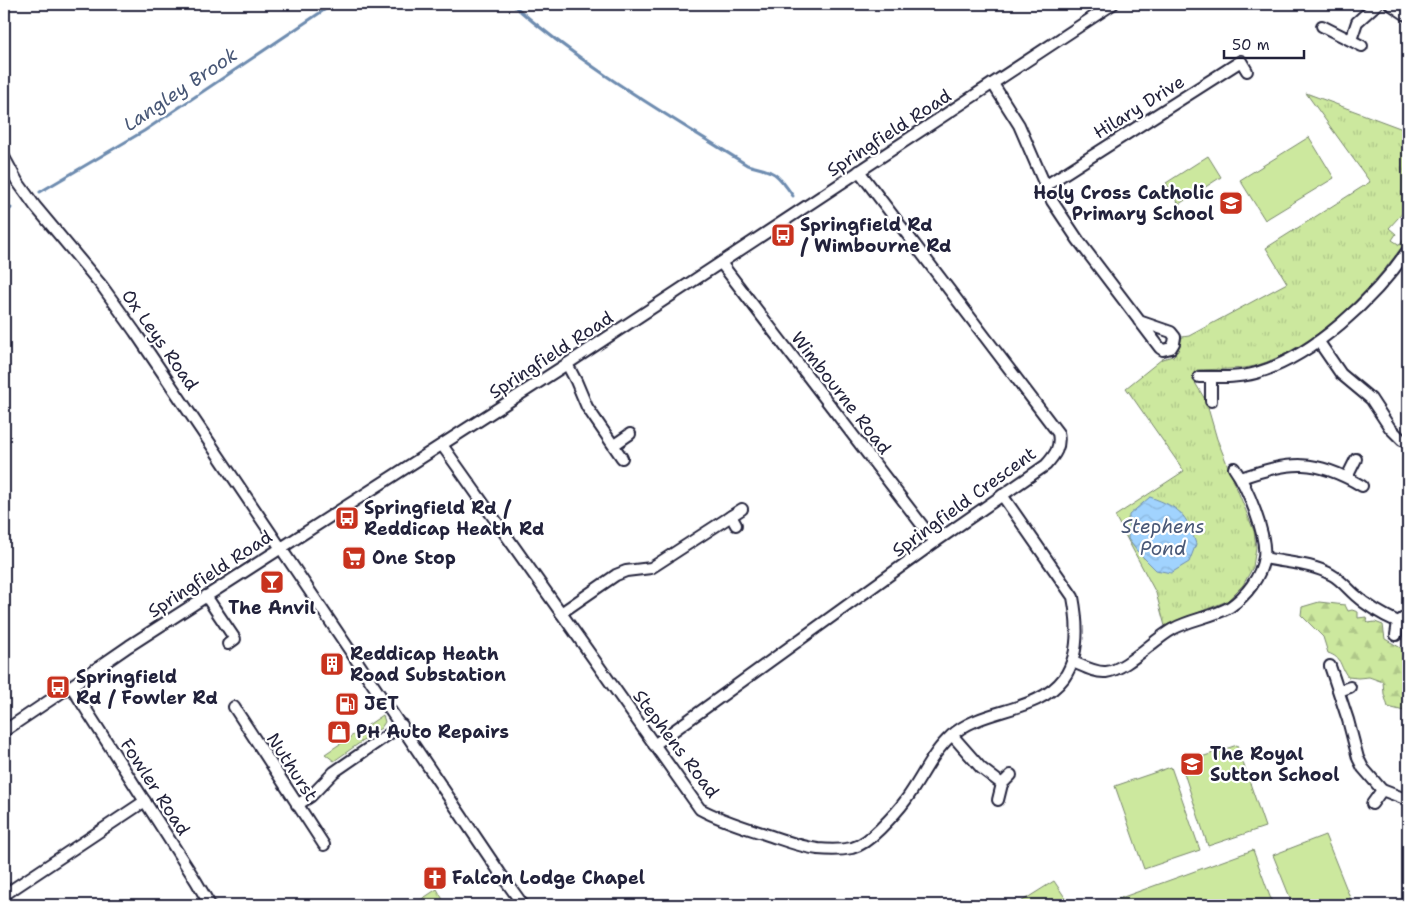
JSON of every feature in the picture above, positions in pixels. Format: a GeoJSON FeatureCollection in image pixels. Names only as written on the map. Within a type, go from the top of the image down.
{"type":"FeatureCollection","features":[{"type":"Feature","properties":{"kind":"street","name":"Springfield Road"},"geometry":{"type":"LineString","coordinates":[[4,731],[129,646],[567,364],[1113,4]]}},
{"type":"Feature","properties":{"kind":"street"},"geometry":{"type":"LineString","coordinates":[[1351,40],[1357,22],[1377,4]]}},
{"type":"Feature","properties":{"kind":"street"},"geometry":{"type":"LineString","coordinates":[[1390,4],[1408,16]]}},
{"type":"Feature","properties":{"kind":"street"},"geometry":{"type":"LineString","coordinates":[[1322,26],[1362,46]]}},
{"type":"Feature","properties":{"kind":"street","name":"Hilary Drive"},"geometry":{"type":"LineString","coordinates":[[1045,186],[1241,62],[1248,70]]}},
{"type":"Feature","properties":{"kind":"street"},"geometry":{"type":"LineString","coordinates":[[993,84],[1019,125],[1052,201],[1078,240],[1139,321]]}},
{"type":"Feature","properties":{"kind":"street","name":"Ox Leys Road"},"geometry":{"type":"LineString","coordinates":[[4,157],[35,206],[102,286],[124,317],[523,905]]}},
{"type":"Feature","properties":{"kind":"street","name":"Springfield Crescent"},"geometry":{"type":"LineString","coordinates":[[654,745],[935,542],[1046,465],[1054,456],[1059,441],[1058,433],[859,171]]}},
{"type":"Feature","properties":{"kind":"street"},"geometry":{"type":"LineString","coordinates":[[1199,377],[1256,373],[1284,362],[1319,342],[1349,316],[1393,272],[1408,250]]}},
{"type":"Feature","properties":{"kind":"street","name":"Wimbourne Road"},"geometry":{"type":"LineString","coordinates":[[720,263],[935,542]]}},
{"type":"Feature","properties":{"kind":"street"},"geometry":{"type":"LineString","coordinates":[[1319,342],[1341,374],[1371,399],[1390,428],[1402,440],[1408,443]]}},
{"type":"Feature","properties":{"kind":"street"},"geometry":{"type":"LineString","coordinates":[[567,364],[587,407],[622,458]]}},
{"type":"Feature","properties":{"kind":"street"},"geometry":{"type":"LineString","coordinates":[[1211,377],[1211,401]]}},
{"type":"Feature","properties":{"kind":"street"},"geometry":{"type":"LineString","coordinates":[[614,446],[630,434]]}},
{"type":"Feature","properties":{"kind":"street","name":"Stephens Road"},"geometry":{"type":"LineString","coordinates":[[442,445],[700,809],[714,817],[799,845],[818,849],[853,848],[868,841],[892,818],[940,748],[952,735],[969,724],[1029,704],[1052,690],[1064,678],[1073,662],[1076,610],[1073,597],[1002,496]]}},
{"type":"Feature","properties":{"kind":"street"},"geometry":{"type":"LineString","coordinates":[[1347,477],[1356,459]]}},
{"type":"Feature","properties":{"kind":"street"},"geometry":{"type":"LineString","coordinates":[[1241,478],[1275,467],[1297,464],[1328,469],[1362,486]]}},
{"type":"Feature","properties":{"kind":"street"},"geometry":{"type":"LineString","coordinates":[[1073,662],[1105,672],[1116,669],[1173,629],[1228,608],[1242,598],[1256,580],[1264,558],[1264,546],[1258,520],[1241,478],[1234,468]]}},
{"type":"Feature","properties":{"kind":"street"},"geometry":{"type":"LineString","coordinates":[[561,613],[616,574],[652,568],[734,521],[742,509]]}},
{"type":"Feature","properties":{"kind":"street"},"geometry":{"type":"LineString","coordinates":[[1264,558],[1313,566],[1325,571],[1339,580],[1373,609],[1398,622]]}},
{"type":"Feature","properties":{"kind":"street"},"geometry":{"type":"LineString","coordinates":[[206,596],[235,639],[228,644]]}},
{"type":"Feature","properties":{"kind":"street"},"geometry":{"type":"LineString","coordinates":[[1396,635],[1398,622],[1408,615]]}},
{"type":"Feature","properties":{"kind":"street"},"geometry":{"type":"LineString","coordinates":[[1330,666],[1358,758],[1382,790],[1408,800]]}},
{"type":"Feature","properties":{"kind":"street","name":"Fowler Road"},"geometry":{"type":"LineString","coordinates":[[71,686],[210,905]]}},
{"type":"Feature","properties":{"kind":"street"},"geometry":{"type":"LineString","coordinates":[[1339,691],[1350,687]]}},
{"type":"Feature","properties":{"kind":"street","name":"Nuthurst"},"geometry":{"type":"LineString","coordinates":[[234,707],[324,845]]}},
{"type":"Feature","properties":{"kind":"street"},"geometry":{"type":"LineString","coordinates":[[297,805],[311,796],[334,772],[402,726]]}},
{"type":"Feature","properties":{"kind":"street"},"geometry":{"type":"LineString","coordinates":[[952,735],[981,768],[1002,784]]}},
{"type":"Feature","properties":{"kind":"street"},"geometry":{"type":"LineString","coordinates":[[998,800],[1002,784],[1011,775]]}},
{"type":"Feature","properties":{"kind":"street"},"geometry":{"type":"LineString","coordinates":[[1372,804],[1382,790]]}},
{"type":"Feature","properties":{"kind":"street"},"geometry":{"type":"LineString","coordinates":[[4,895],[144,801]]}},
{"type":"Feature","properties":{"kind":"green space"},"geometry":{"type":"Polygon","coordinates":[[[1306,93],[1408,131],[1408,207],[1389,228],[1396,234],[1392,240],[1400,245],[1408,233],[1408,238],[1378,277],[1360,296],[1321,331],[1300,346],[1255,366],[1234,369],[1197,370],[1194,381],[1206,401],[1217,439],[1254,531],[1256,547],[1253,567],[1243,585],[1227,601],[1165,626],[1156,593],[1115,516],[1184,471],[1126,388],[1162,359],[1173,356],[1178,351],[1182,337],[1189,336],[1287,283],[1266,248],[1370,182],[1306,93]]]}},
{"type":"Feature","properties":{"kind":"green space"},"geometry":{"type":"Polygon","coordinates":[[[1309,137],[1334,178],[1265,220],[1240,180],[1309,137]]]}},
{"type":"Feature","properties":{"kind":"green space"},"geometry":{"type":"Polygon","coordinates":[[[1208,156],[1221,177],[1179,204],[1166,183],[1208,156]]]}},
{"type":"Feature","properties":{"kind":"green space"},"geometry":{"type":"Polygon","coordinates":[[[1319,602],[1345,605],[1348,611],[1358,612],[1358,618],[1366,617],[1368,623],[1375,622],[1383,625],[1385,639],[1408,652],[1408,712],[1388,707],[1383,682],[1369,677],[1348,677],[1339,660],[1328,653],[1323,637],[1301,615],[1302,607],[1319,602]]]}},
{"type":"Feature","properties":{"kind":"green space"},"geometry":{"type":"Polygon","coordinates":[[[383,715],[385,722],[381,728],[334,761],[325,754],[383,715]]]}},
{"type":"Feature","properties":{"kind":"green space"},"geometry":{"type":"Polygon","coordinates":[[[1237,745],[1265,827],[1208,846],[1181,764],[1237,745]]]}},
{"type":"Feature","properties":{"kind":"green space"},"geometry":{"type":"Polygon","coordinates":[[[1171,767],[1200,850],[1144,869],[1115,786],[1171,767]]]}},
{"type":"Feature","properties":{"kind":"green space"},"geometry":{"type":"Polygon","coordinates":[[[1325,835],[1353,905],[1293,905],[1273,855],[1325,835]]]}},
{"type":"Feature","properties":{"kind":"green space"},"geometry":{"type":"Polygon","coordinates":[[[1253,850],[1273,905],[1117,905],[1115,900],[1253,850]]]}},
{"type":"Feature","properties":{"kind":"green space"},"geometry":{"type":"Polygon","coordinates":[[[1054,881],[1070,905],[1016,905],[1054,881]]]}},
{"type":"Feature","properties":{"kind":"green space"},"geometry":{"type":"Polygon","coordinates":[[[437,889],[446,905],[413,905],[437,889]]]}},
{"type":"Feature","properties":{"kind":"water","name":"Stephens Pond"},"geometry":{"type":"Polygon","coordinates":[[[1150,497],[1175,509],[1185,518],[1196,544],[1189,562],[1171,573],[1156,570],[1128,539],[1129,515],[1150,497]]]}},
{"type":"Feature","properties":{"kind":"waterway","name":"Langley Brook"},"geometry":{"type":"LineString","coordinates":[[40,192],[144,131],[333,4]]}},
{"type":"Feature","properties":{"kind":"waterway"},"geometry":{"type":"LineString","coordinates":[[512,4],[568,49],[626,89],[747,165],[764,169],[779,177],[793,196]]}},
{"type":"Feature","properties":{"kind":"waterway","name":"Langley Brook"},"geometry":{"type":"LineString","coordinates":[[4,214],[11,208]]}},
{"type":"Feature","properties":{"kind":"place","name":"Holy Cross Catholic Primary School"},"geometry":{"type":"Point","coordinates":[1231,203]}},
{"type":"Feature","properties":{"kind":"place","name":"Springfield Rd / Wimbourne Rd"},"geometry":{"type":"Point","coordinates":[783,235]}},
{"type":"Feature","properties":{"kind":"place","name":"Springfield Rd / Reddicap Heath Rd"},"geometry":{"type":"Point","coordinates":[347,518]}},
{"type":"Feature","properties":{"kind":"place","name":"One Stop"},"geometry":{"type":"Point","coordinates":[354,558]}},
{"type":"Feature","properties":{"kind":"place","name":"The Anvil"},"geometry":{"type":"Point","coordinates":[272,582]}},
{"type":"Feature","properties":{"kind":"place","name":"Reddicap Heath Road Substation"},"geometry":{"type":"Point","coordinates":[332,664]}},
{"type":"Feature","properties":{"kind":"place","name":"Springfield Rd / Fowler Rd"},"geometry":{"type":"Point","coordinates":[58,687]}},
{"type":"Feature","properties":{"kind":"place","name":"JET"},"geometry":{"type":"Point","coordinates":[347,704]}},
{"type":"Feature","properties":{"kind":"place","name":"PH Auto Repairs"},"geometry":{"type":"Point","coordinates":[339,732]}},
{"type":"Feature","properties":{"kind":"place","name":"The Royal Sutton School"},"geometry":{"type":"Point","coordinates":[1192,764]}},
{"type":"Feature","properties":{"kind":"place","name":"Falcon Lodge Chapel"},"geometry":{"type":"Point","coordinates":[435,878]}}]}
